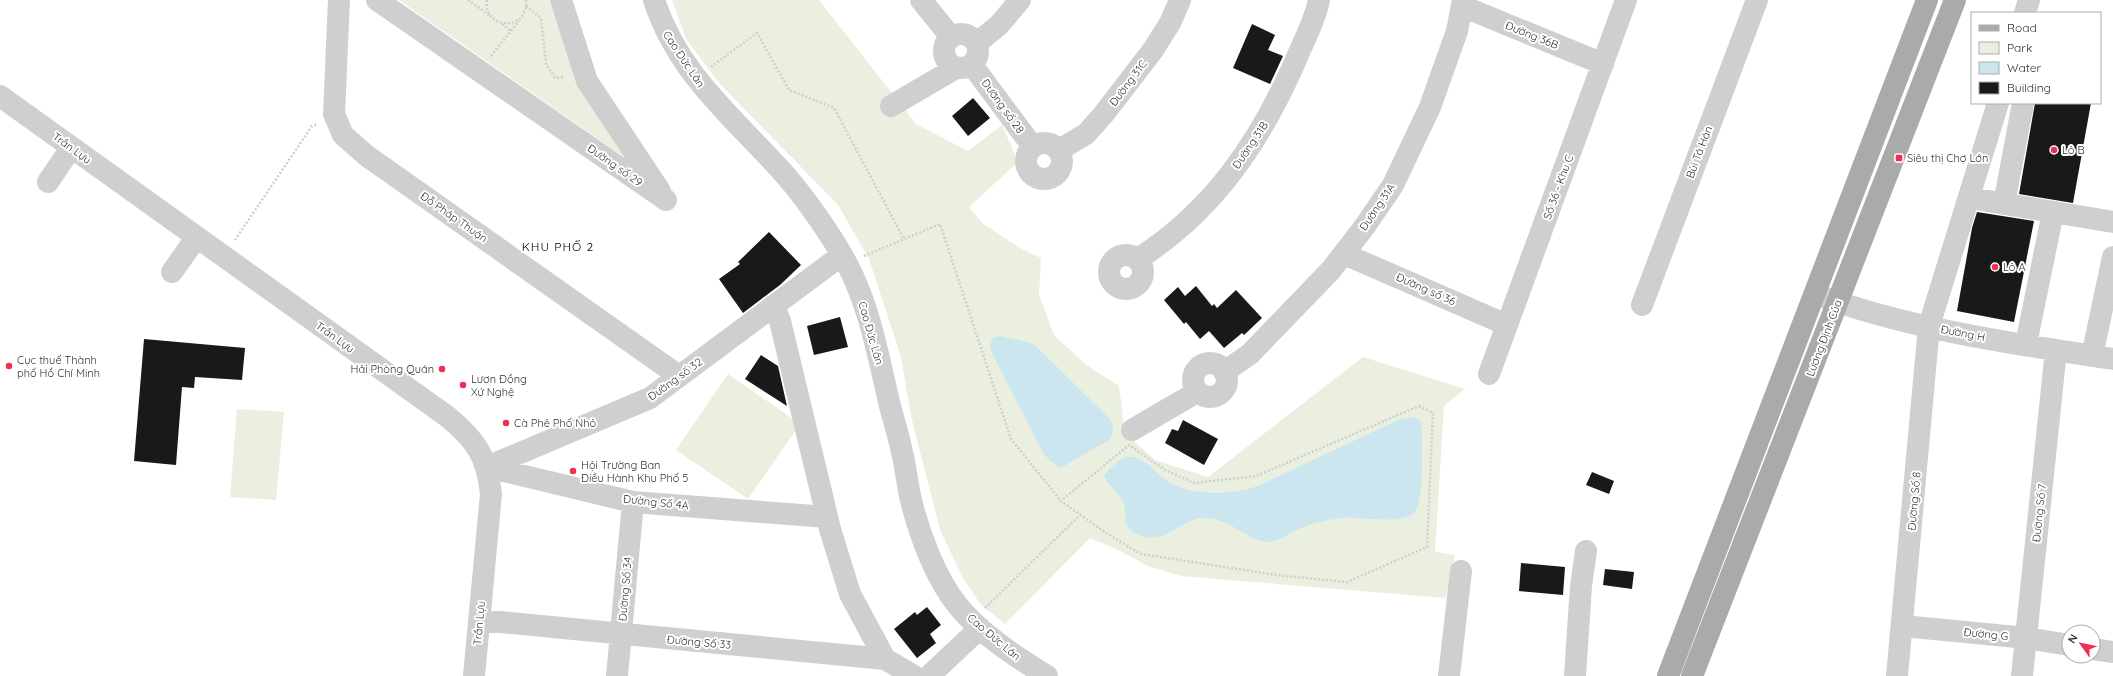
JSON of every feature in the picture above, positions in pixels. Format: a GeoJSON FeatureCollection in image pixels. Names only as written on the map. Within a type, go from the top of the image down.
{"type":"FeatureCollection","features":[{"type":"Feature","properties":{"kind":"main road"},"geometry":{"type":"LineString","coordinates":[[1668,676],[1927,0]]}},
{"type":"Feature","properties":{"kind":"main road","name":"Lương Định Của"},"geometry":{"type":"LineString","coordinates":[[1692,676],[1955,0]]}},
{"type":"Feature","properties":{"kind":"street","name":"Đỗ Pháp Thuận"},"geometry":{"type":"LineString","coordinates":[[339,0],[334,114],[343,135],[367,156],[679,376]]}},
{"type":"Feature","properties":{"kind":"street","name":"Đường số 29"},"geometry":{"type":"LineString","coordinates":[[377,0],[666,200],[585,75],[561,0]]}},
{"type":"Feature","properties":{"kind":"street","name":"Cao Đức Lân"},"geometry":{"type":"LineString","coordinates":[[654,0],[662,25],[686,65],[710,96],[780,168],[844,259],[870,322],[902,452],[911,500],[924,542],[941,579],[954,599],[977,624],[1024,662],[1047,676]]}},
{"type":"Feature","properties":{"kind":"street"},"geometry":{"type":"LineString","coordinates":[[922,0],[951,37]]}},
{"type":"Feature","properties":{"kind":"street"},"geometry":{"type":"LineString","coordinates":[[976,43],[999,25],[1020,0]]}},
{"type":"Feature","properties":{"kind":"street","name":"Đường 31C"},"geometry":{"type":"LineString","coordinates":[[1059,150],[1086,134],[1103,115],[1153,50],[1170,23],[1180,0]]}},
{"type":"Feature","properties":{"kind":"street","name":"Đường 31B"},"geometry":{"type":"LineString","coordinates":[[1138,259],[1162,244],[1192,218],[1226,180],[1250,148],[1282,90],[1319,0]]}},
{"type":"Feature","properties":{"kind":"street","name":"Số 36 - Khu C"},"geometry":{"type":"LineString","coordinates":[[1489,374],[1626,0]]}},
{"type":"Feature","properties":{"kind":"street","name":"Bùi Tá Hán"},"geometry":{"type":"LineString","coordinates":[[1642,305],[1757,0]]}},
{"type":"Feature","properties":{"kind":"street"},"geometry":{"type":"LineString","coordinates":[[2025,12],[2029,0]]}},
{"type":"Feature","properties":{"kind":"street","name":"Đường 36B"},"geometry":{"type":"LineString","coordinates":[[1462,3],[1603,64]]}},
{"type":"Feature","properties":{"kind":"street","name":"Đường 31A"},"geometry":{"type":"LineString","coordinates":[[1132,430],[1197,392],[1206,397],[1218,396],[1225,388],[1227,383],[1224,372],[1250,354],[1331,270],[1344,254],[1393,185],[1430,107],[1457,31],[1462,3]]}},
{"type":"Feature","properties":{"kind":"street"},"geometry":{"type":"LineString","coordinates":[[891,106],[964,66],[978,55],[976,43],[973,38],[962,34],[951,37],[945,46],[944,52],[947,62],[964,66]]}},
{"type":"Feature","properties":{"kind":"street","name":"Đường số 28"},"geometry":{"type":"LineString","coordinates":[[964,66],[1033,147]]}},
{"type":"Feature","properties":{"kind":"street","name":"Trần Lựu"},"geometry":{"type":"LineString","coordinates":[[0,96],[448,418],[469,437],[482,455],[487,467],[491,494],[474,676]]}},
{"type":"Feature","properties":{"kind":"street","name":"Đường Số 8"},"geometry":{"type":"LineString","coordinates":[[1897,676],[1903,626],[1929,326],[1970,198],[1998,104]]}},
{"type":"Feature","properties":{"kind":"street"},"geometry":{"type":"LineString","coordinates":[[2004,204],[2023,104]]}},
{"type":"Feature","properties":{"kind":"street"},"geometry":{"type":"LineString","coordinates":[[1038,144],[1050,144],[1059,150],[1062,162],[1054,177],[1042,179],[1032,174],[1028,169],[1027,157],[1033,147],[1038,144]]}},
{"type":"Feature","properties":{"kind":"street"},"geometry":{"type":"LineString","coordinates":[[48,182],[72,148]]}},
{"type":"Feature","properties":{"kind":"street"},"geometry":{"type":"LineString","coordinates":[[1970,198],[2113,222]]}},
{"type":"Feature","properties":{"kind":"street"},"geometry":{"type":"LineString","coordinates":[[2026,344],[2053,212]]}},
{"type":"Feature","properties":{"kind":"street"},"geometry":{"type":"LineString","coordinates":[[172,272],[196,238]]}},
{"type":"Feature","properties":{"kind":"street","name":"Đường số 36"},"geometry":{"type":"LineString","coordinates":[[1344,254],[1507,325]]}},
{"type":"Feature","properties":{"kind":"street"},"geometry":{"type":"LineString","coordinates":[[2103,357],[2113,257]]}},
{"type":"Feature","properties":{"kind":"street","name":"Đường số 32"},"geometry":{"type":"LineString","coordinates":[[487,467],[650,398],[773,306],[844,259]]}},
{"type":"Feature","properties":{"kind":"street","name":"Đường H"},"geometry":{"type":"LineString","coordinates":[[1815,294],[1837,303],[1929,326],[2056,350],[2103,357]]}},
{"type":"Feature","properties":{"kind":"street"},"geometry":{"type":"LineString","coordinates":[[773,306],[780,321],[827,517],[850,594],[885,659]]}},
{"type":"Feature","properties":{"kind":"street","name":"Đường Số 7"},"geometry":{"type":"LineString","coordinates":[[2022,676],[2056,350]]}},
{"type":"Feature","properties":{"kind":"street","name":"Đường Số 4A"},"geometry":{"type":"LineString","coordinates":[[487,467],[633,502],[827,517]]}},
{"type":"Feature","properties":{"kind":"street","name":"Đường Số 34"},"geometry":{"type":"LineString","coordinates":[[617,676],[633,502]]}},
{"type":"Feature","properties":{"kind":"street"},"geometry":{"type":"LineString","coordinates":[[1574,676],[1581,586],[1586,551]]}},
{"type":"Feature","properties":{"kind":"street"},"geometry":{"type":"LineString","coordinates":[[1449,676],[1461,570]]}},
{"type":"Feature","properties":{"kind":"street","name":"Đường Số 33"},"geometry":{"type":"LineString","coordinates":[[479,620],[885,659],[914,676]]}},
{"type":"Feature","properties":{"kind":"street"},"geometry":{"type":"LineString","coordinates":[[929,676],[977,624]]}},
{"type":"Feature","properties":{"kind":"street","name":"Đường G"},"geometry":{"type":"LineString","coordinates":[[1903,626],[2026,638],[2061,644]]}},
{"type":"Feature","properties":{"kind":"street"},"geometry":{"type":"LineString","coordinates":[[2101,650],[2113,652]]}},
{"type":"Feature","properties":{"kind":"path"},"geometry":{"type":"LineString","coordinates":[[468,0],[511,30]]}},
{"type":"Feature","properties":{"kind":"path"},"geometry":{"type":"LineString","coordinates":[[487,0],[487,9],[490,15]]}},
{"type":"Feature","properties":{"kind":"path"},"geometry":{"type":"LineString","coordinates":[[480,71],[521,18],[526,6],[526,0]]}},
{"type":"Feature","properties":{"kind":"path"},"geometry":{"type":"LineString","coordinates":[[526,6],[541,18],[546,64],[556,78],[585,75]]}},
{"type":"Feature","properties":{"kind":"path"},"geometry":{"type":"LineString","coordinates":[[500,23],[511,23],[521,18]]}},
{"type":"Feature","properties":{"kind":"path"},"geometry":{"type":"LineString","coordinates":[[696,78],[757,33],[789,90],[834,108],[904,239]]}},
{"type":"Feature","properties":{"kind":"path"},"geometry":{"type":"LineString","coordinates":[[223,257],[312,126],[334,114]]}},
{"type":"Feature","properties":{"kind":"path"},"geometry":{"type":"LineString","coordinates":[[844,259],[904,239],[940,224],[1011,438],[1061,501],[1141,554],[1276,575],[1348,582],[1427,547],[1433,413],[1419,406],[1256,476],[1194,483],[1165,470],[1129,445],[1061,501]]}},
{"type":"Feature","properties":{"kind":"path"},"geometry":{"type":"LineString","coordinates":[[977,624],[1080,515]]}},
{"type":"Feature","properties":{"kind":"green space"},"geometry":{"type":"Polygon","coordinates":[[[399,0],[549,0],[581,91],[631,162],[399,0]]]}},
{"type":"Feature","properties":{"kind":"green space"},"geometry":{"type":"Polygon","coordinates":[[[672,0],[819,0],[916,124],[968,151],[1002,125],[1018,162],[969,207],[983,224],[1022,249],[1041,258],[1039,295],[1054,335],[1085,364],[1119,386],[1125,433],[1155,460],[1208,477],[1363,357],[1465,389],[1444,406],[1435,552],[1455,555],[1446,598],[1181,576],[1148,566],[1116,549],[1090,538],[1005,624],[981,605],[963,578],[940,530],[911,416],[901,357],[869,259],[838,205],[721,85],[686,39],[672,0]]]}},
{"type":"Feature","properties":{"kind":"green space"},"geometry":{"type":"Polygon","coordinates":[[[728,374],[800,424],[748,499],[676,450],[728,374]]]}},
{"type":"Feature","properties":{"kind":"green space"},"geometry":{"type":"Polygon","coordinates":[[[237,409],[284,412],[276,500],[230,497],[237,409]]]}},
{"type":"Feature","properties":{"kind":"water"},"geometry":{"type":"Polygon","coordinates":[[[1000,336],[1031,343],[1039,349],[1109,418],[1113,429],[1109,440],[1064,466],[1059,467],[1049,460],[1042,451],[992,353],[990,345],[993,338],[1000,336]]]}},
{"type":"Feature","properties":{"kind":"water"},"geometry":{"type":"Polygon","coordinates":[[[1413,417],[1420,420],[1422,428],[1422,472],[1420,496],[1415,512],[1401,519],[1380,520],[1341,518],[1306,526],[1282,538],[1267,542],[1253,538],[1230,525],[1214,519],[1205,518],[1188,522],[1158,537],[1149,537],[1133,532],[1129,528],[1126,521],[1123,503],[1104,476],[1115,463],[1125,458],[1134,457],[1143,461],[1169,482],[1179,487],[1209,493],[1239,491],[1258,486],[1400,419],[1413,417]]]}},
{"type":"Feature","properties":{"kind":"building"},"geometry":{"type":"Polygon","coordinates":[[[1252,24],[1275,35],[1268,50],[1283,56],[1270,84],[1233,68],[1252,24]]]}},
{"type":"Feature","properties":{"kind":"building"},"geometry":{"type":"Polygon","coordinates":[[[973,98],[990,118],[968,136],[952,116],[973,98]]]}},
{"type":"Feature","properties":{"kind":"building","name":"Lô B"},"geometry":{"type":"Polygon","coordinates":[[[2035,104],[2091,104],[2073,203],[2019,194],[2035,104]]]}},
{"type":"Feature","properties":{"kind":"building","name":"Lô A"},"geometry":{"type":"Polygon","coordinates":[[[1977,212],[2034,221],[2014,322],[1957,311],[1972,228],[1977,212]]]}},
{"type":"Feature","properties":{"kind":"building"},"geometry":{"type":"Polygon","coordinates":[[[769,232],[801,265],[780,285],[743,313],[719,279],[740,264],[738,262],[769,232]]]}},
{"type":"Feature","properties":{"kind":"building"},"geometry":{"type":"Polygon","coordinates":[[[1196,286],[1212,306],[1214,304],[1217,308],[1236,290],[1262,318],[1244,335],[1242,333],[1224,348],[1209,331],[1200,339],[1186,322],[1184,324],[1164,300],[1178,287],[1185,296],[1196,286]]]}},
{"type":"Feature","properties":{"kind":"building"},"geometry":{"type":"Polygon","coordinates":[[[840,317],[848,347],[814,355],[807,326],[840,317]]]}},
{"type":"Feature","properties":{"kind":"building"},"geometry":{"type":"Polygon","coordinates":[[[144,339],[245,348],[242,380],[195,377],[194,388],[182,387],[176,465],[134,461],[144,339]]]}},
{"type":"Feature","properties":{"kind":"building"},"geometry":{"type":"Polygon","coordinates":[[[761,355],[778,366],[787,406],[745,379],[761,355]]]}},
{"type":"Feature","properties":{"kind":"building"},"geometry":{"type":"Polygon","coordinates":[[[1183,420],[1218,439],[1204,465],[1165,443],[1172,429],[1178,431],[1183,420]]]}},
{"type":"Feature","properties":{"kind":"building"},"geometry":{"type":"Polygon","coordinates":[[[1592,472],[1614,481],[1609,494],[1586,485],[1592,472]]]}},
{"type":"Feature","properties":{"kind":"building"},"geometry":{"type":"Polygon","coordinates":[[[1521,563],[1565,567],[1563,595],[1519,591],[1521,563]]]}},
{"type":"Feature","properties":{"kind":"building"},"geometry":{"type":"Polygon","coordinates":[[[1605,569],[1634,572],[1632,589],[1603,585],[1605,569]]]}},
{"type":"Feature","properties":{"kind":"building"},"geometry":{"type":"Polygon","coordinates":[[[927,607],[941,625],[930,634],[936,643],[917,658],[894,629],[915,612],[917,615],[927,607]]]}},
{"type":"Feature","properties":{"kind":"place","name":"Lô B"},"geometry":{"type":"Point","coordinates":[2054,150]}},
{"type":"Feature","properties":{"kind":"place","name":"Siêu thị Chợ Lớn"},"geometry":{"type":"Point","coordinates":[1899,158]}},
{"type":"Feature","properties":{"kind":"place","name":"Lô A"},"geometry":{"type":"Point","coordinates":[1995,267]}},
{"type":"Feature","properties":{"kind":"place","name":"Cục thuế Thành phố Hồ Chí Minh"},"geometry":{"type":"Point","coordinates":[9,366]}},
{"type":"Feature","properties":{"kind":"place","name":"Hải Phòng Quán"},"geometry":{"type":"Point","coordinates":[442,369]}},
{"type":"Feature","properties":{"kind":"place","name":"Lươn Đồng Xứ Nghệ"},"geometry":{"type":"Point","coordinates":[463,385]}},
{"type":"Feature","properties":{"kind":"place","name":"Cà Phê Phố Nhỏ"},"geometry":{"type":"Point","coordinates":[506,423]}},
{"type":"Feature","properties":{"kind":"place","name":"Hội Trường Ban Điều Hành Khu Phố 5"},"geometry":{"type":"Point","coordinates":[573,471]}},
{"type":"Feature","properties":{"kind":"district","name":"KHU PHỐ 2"},"geometry":{"type":"Point","coordinates":[558,246]}}]}
